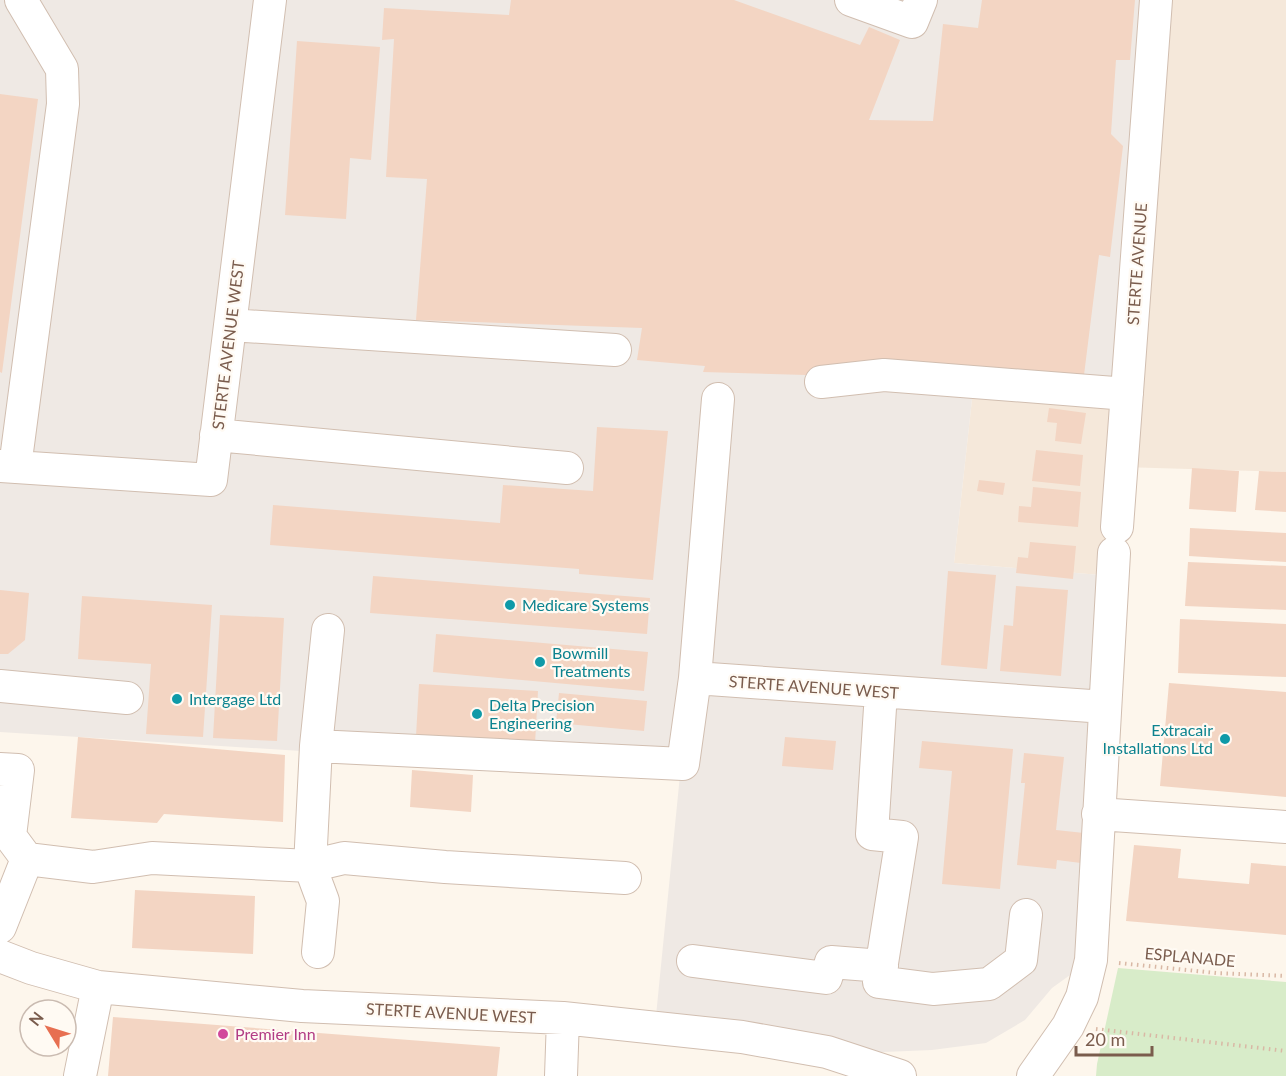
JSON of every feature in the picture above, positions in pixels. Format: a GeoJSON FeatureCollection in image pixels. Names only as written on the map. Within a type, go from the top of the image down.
{"type":"FeatureCollection","features":[{"type":"Feature","properties":{"kind":"street"},"geometry":{"type":"LineString","coordinates":[[7,466],[63,104],[62,69],[21,0]]}},
{"type":"Feature","properties":{"kind":"street","name":"STERTE AVENUE WEST"},"geometry":{"type":"LineString","coordinates":[[7,466],[211,480],[270,0]]}},
{"type":"Feature","properties":{"kind":"street"},"geometry":{"type":"LineString","coordinates":[[851,0],[912,22],[921,0]]}},
{"type":"Feature","properties":{"kind":"street","name":"STERTE AVENUE"},"geometry":{"type":"LineString","coordinates":[[1105,706],[1156,0]]}},
{"type":"Feature","properties":{"kind":"street"},"geometry":{"type":"LineString","coordinates":[[230,325],[615,350]]}},
{"type":"Feature","properties":{"kind":"street"},"geometry":{"type":"LineString","coordinates":[[821,382],[884,375],[1127,394]]}},
{"type":"Feature","properties":{"kind":"street"},"geometry":{"type":"LineString","coordinates":[[316,746],[683,764],[695,678],[718,399]]}},
{"type":"Feature","properties":{"kind":"street"},"geometry":{"type":"LineString","coordinates":[[216,435],[567,468]]}},
{"type":"Feature","properties":{"kind":"street"},"geometry":{"type":"LineString","coordinates":[[318,952],[322,901],[310,866],[316,746],[328,630]]}},
{"type":"Feature","properties":{"kind":"street","name":"STERTE AVENUE WEST"},"geometry":{"type":"LineString","coordinates":[[695,678],[1105,706]]}},
{"type":"Feature","properties":{"kind":"street"},"geometry":{"type":"LineString","coordinates":[[0,686],[127,698]]}},
{"type":"Feature","properties":{"kind":"street"},"geometry":{"type":"LineString","coordinates":[[881,692],[872,834],[902,837],[879,982],[933,989],[989,984],[1021,960],[1026,915]]}},
{"type":"Feature","properties":{"kind":"street"},"geometry":{"type":"LineString","coordinates":[[1033,1076],[1068,1026],[1082,997],[1091,960],[1105,706]]}},
{"type":"Feature","properties":{"kind":"street"},"geometry":{"type":"LineString","coordinates":[[0,769],[18,770],[10,836],[27,860],[93,867],[152,858],[310,866],[344,858],[445,867],[625,878]]}},
{"type":"Feature","properties":{"kind":"street"},"geometry":{"type":"LineString","coordinates":[[1098,814],[1286,827]]}},
{"type":"Feature","properties":{"kind":"street"},"geometry":{"type":"LineString","coordinates":[[0,927],[27,860]]}},
{"type":"Feature","properties":{"kind":"street","name":"STERTE AVENUE WEST"},"geometry":{"type":"LineString","coordinates":[[0,956],[31,968],[98,987],[302,1006],[563,1018],[742,1037],[827,1052],[900,1076]]}},
{"type":"Feature","properties":{"kind":"street"},"geometry":{"type":"LineString","coordinates":[[693,961],[826,978],[831,962],[882,966]]}},
{"type":"Feature","properties":{"kind":"street"},"geometry":{"type":"LineString","coordinates":[[80,1076],[98,987]]}},
{"type":"Feature","properties":{"kind":"street"},"geometry":{"type":"LineString","coordinates":[[561,1076],[563,1018]]}},
{"type":"Feature","properties":{"kind":"path","name":"ESPLANADE"},"geometry":{"type":"LineString","coordinates":[[1091,960],[1216,973],[1286,976]]}},
{"type":"Feature","properties":{"kind":"path"},"geometry":{"type":"LineString","coordinates":[[1068,1026],[1286,1051]]}},
{"type":"Feature","properties":{"kind":"shaded area"},"geometry":{"type":"Polygon","coordinates":[[[0,0],[1156,0],[1127,394],[974,381],[954,563],[1113,576],[1091,960],[1052,988],[1025,1020],[986,1043],[932,1050],[835,1054],[655,1026],[680,775],[0,732],[0,0]]]}},
{"type":"Feature","properties":{"kind":"shaded area"},"geometry":{"type":"Polygon","coordinates":[[[1156,0],[1286,0],[1286,472],[1122,467],[1113,576],[954,563],[974,381],[1156,0]]]}},
{"type":"Feature","properties":{"kind":"green space"},"geometry":{"type":"Polygon","coordinates":[[[1118,968],[1286,982],[1286,1076],[1096,1076],[1118,968]]]}},
{"type":"Feature","properties":{"kind":"building"},"geometry":{"type":"Polygon","coordinates":[[[511,0],[734,0],[860,45],[869,27],[900,40],[869,120],[933,121],[943,24],[978,28],[982,0],[1135,0],[1130,60],[1116,60],[1111,134],[1123,146],[1110,257],[1099,255],[1083,383],[703,372],[705,366],[637,360],[642,328],[416,320],[427,179],[386,177],[394,39],[382,40],[384,8],[509,15],[511,0]]]}},
{"type":"Feature","properties":{"kind":"building"},"geometry":{"type":"Polygon","coordinates":[[[297,41],[380,47],[371,160],[350,158],[346,219],[285,215],[297,41]]]}},
{"type":"Feature","properties":{"kind":"building"},"geometry":{"type":"Polygon","coordinates":[[[0,94],[38,99],[2,373],[0,372],[0,94]]]}},
{"type":"Feature","properties":{"kind":"building"},"geometry":{"type":"Polygon","coordinates":[[[1049,408],[1086,413],[1081,444],[1055,441],[1057,423],[1047,422],[1049,408]]]}},
{"type":"Feature","properties":{"kind":"building"},"geometry":{"type":"Polygon","coordinates":[[[597,427],[668,431],[653,580],[579,574],[579,569],[270,545],[273,505],[500,523],[503,485],[593,491],[597,427]]]}},
{"type":"Feature","properties":{"kind":"building"},"geometry":{"type":"Polygon","coordinates":[[[1036,450],[1083,455],[1080,486],[1032,481],[1036,450]]]}},
{"type":"Feature","properties":{"kind":"building"},"geometry":{"type":"Polygon","coordinates":[[[1192,468],[1239,471],[1236,512],[1189,509],[1192,468]]]}},
{"type":"Feature","properties":{"kind":"building"},"geometry":{"type":"Polygon","coordinates":[[[1259,471],[1286,472],[1286,512],[1255,510],[1259,471]]]}},
{"type":"Feature","properties":{"kind":"building"},"geometry":{"type":"Polygon","coordinates":[[[979,480],[1005,483],[1003,495],[977,491],[979,480]]]}},
{"type":"Feature","properties":{"kind":"building"},"geometry":{"type":"Polygon","coordinates":[[[1033,487],[1081,492],[1078,527],[1018,522],[1019,506],[1031,507],[1033,487]]]}},
{"type":"Feature","properties":{"kind":"building"},"geometry":{"type":"Polygon","coordinates":[[[1190,528],[1286,533],[1286,562],[1189,556],[1190,528]]]}},
{"type":"Feature","properties":{"kind":"building"},"geometry":{"type":"Polygon","coordinates":[[[1030,542],[1076,546],[1073,579],[1016,573],[1018,557],[1028,558],[1030,542]]]}},
{"type":"Feature","properties":{"kind":"building"},"geometry":{"type":"Polygon","coordinates":[[[1188,562],[1286,566],[1286,610],[1185,606],[1188,562]]]}},
{"type":"Feature","properties":{"kind":"building"},"geometry":{"type":"Polygon","coordinates":[[[948,571],[996,575],[987,669],[941,665],[948,571]]]}},
{"type":"Feature","properties":{"kind":"building","name":"Medicare Systems"},"geometry":{"type":"Polygon","coordinates":[[[373,576],[650,598],[647,634],[370,613],[373,576]]]}},
{"type":"Feature","properties":{"kind":"building"},"geometry":{"type":"Polygon","coordinates":[[[1016,586],[1068,590],[1061,676],[1000,671],[1004,625],[1013,626],[1016,586]]]}},
{"type":"Feature","properties":{"kind":"building"},"geometry":{"type":"Polygon","coordinates":[[[0,590],[29,593],[25,640],[8,654],[0,654],[0,590]]]}},
{"type":"Feature","properties":{"kind":"building","name":"Intergage Ltd"},"geometry":{"type":"Polygon","coordinates":[[[82,596],[212,605],[203,737],[146,734],[151,664],[78,659],[82,596]]]}},
{"type":"Feature","properties":{"kind":"building"},"geometry":{"type":"Polygon","coordinates":[[[220,615],[284,618],[277,741],[213,738],[220,615]]]}},
{"type":"Feature","properties":{"kind":"building"},"geometry":{"type":"Polygon","coordinates":[[[1180,619],[1286,624],[1286,677],[1178,673],[1180,619]]]}},
{"type":"Feature","properties":{"kind":"building","name":"Bowmill Treatments"},"geometry":{"type":"Polygon","coordinates":[[[436,634],[648,652],[644,691],[433,672],[436,634]]]}},
{"type":"Feature","properties":{"kind":"building","name":"Extracair Installations Ltd"},"geometry":{"type":"Polygon","coordinates":[[[1169,683],[1286,692],[1286,797],[1160,786],[1169,683]]]}},
{"type":"Feature","properties":{"kind":"building","name":"Delta Precision Engineering"},"geometry":{"type":"Polygon","coordinates":[[[419,684],[538,691],[535,744],[416,736],[419,684]]]}},
{"type":"Feature","properties":{"kind":"building"},"geometry":{"type":"Polygon","coordinates":[[[559,693],[647,701],[644,731],[556,723],[559,693]]]}},
{"type":"Feature","properties":{"kind":"building"},"geometry":{"type":"Polygon","coordinates":[[[78,737],[285,755],[283,822],[164,814],[157,823],[71,818],[78,737]]]}},
{"type":"Feature","properties":{"kind":"building"},"geometry":{"type":"Polygon","coordinates":[[[785,737],[836,741],[833,770],[782,766],[785,737]]]}},
{"type":"Feature","properties":{"kind":"building"},"geometry":{"type":"Polygon","coordinates":[[[922,741],[1013,749],[1000,889],[942,884],[952,771],[919,768],[922,741]]]}},
{"type":"Feature","properties":{"kind":"building"},"geometry":{"type":"Polygon","coordinates":[[[1024,753],[1064,757],[1056,830],[1084,833],[1081,863],[1057,860],[1056,869],[1017,865],[1025,783],[1021,783],[1024,753]]]}},
{"type":"Feature","properties":{"kind":"building"},"geometry":{"type":"Polygon","coordinates":[[[412,770],[473,775],[471,812],[410,807],[412,770]]]}},
{"type":"Feature","properties":{"kind":"building"},"geometry":{"type":"Polygon","coordinates":[[[1134,845],[1181,849],[1178,878],[1249,884],[1251,863],[1286,866],[1286,935],[1126,921],[1134,845]]]}},
{"type":"Feature","properties":{"kind":"building"},"geometry":{"type":"Polygon","coordinates":[[[135,890],[255,896],[253,954],[132,948],[135,890]]]}},
{"type":"Feature","properties":{"kind":"building","name":"Premier Inn"},"geometry":{"type":"Polygon","coordinates":[[[113,1017],[500,1047],[497,1076],[108,1076],[113,1017]]]}},
{"type":"Feature","properties":{"kind":"place","name":"Medicare Systems"},"geometry":{"type":"Point","coordinates":[510,605]}},
{"type":"Feature","properties":{"kind":"place","name":"Bowmill Treatments"},"geometry":{"type":"Point","coordinates":[540,662]}},
{"type":"Feature","properties":{"kind":"place","name":"Intergage Ltd"},"geometry":{"type":"Point","coordinates":[177,699]}},
{"type":"Feature","properties":{"kind":"place","name":"Delta Precision Engineering"},"geometry":{"type":"Point","coordinates":[477,714]}},
{"type":"Feature","properties":{"kind":"place","name":"Extracair Installations Ltd"},"geometry":{"type":"Point","coordinates":[1225,739]}},
{"type":"Feature","properties":{"kind":"place","name":"Premier Inn"},"geometry":{"type":"Point","coordinates":[223,1034]}}]}
